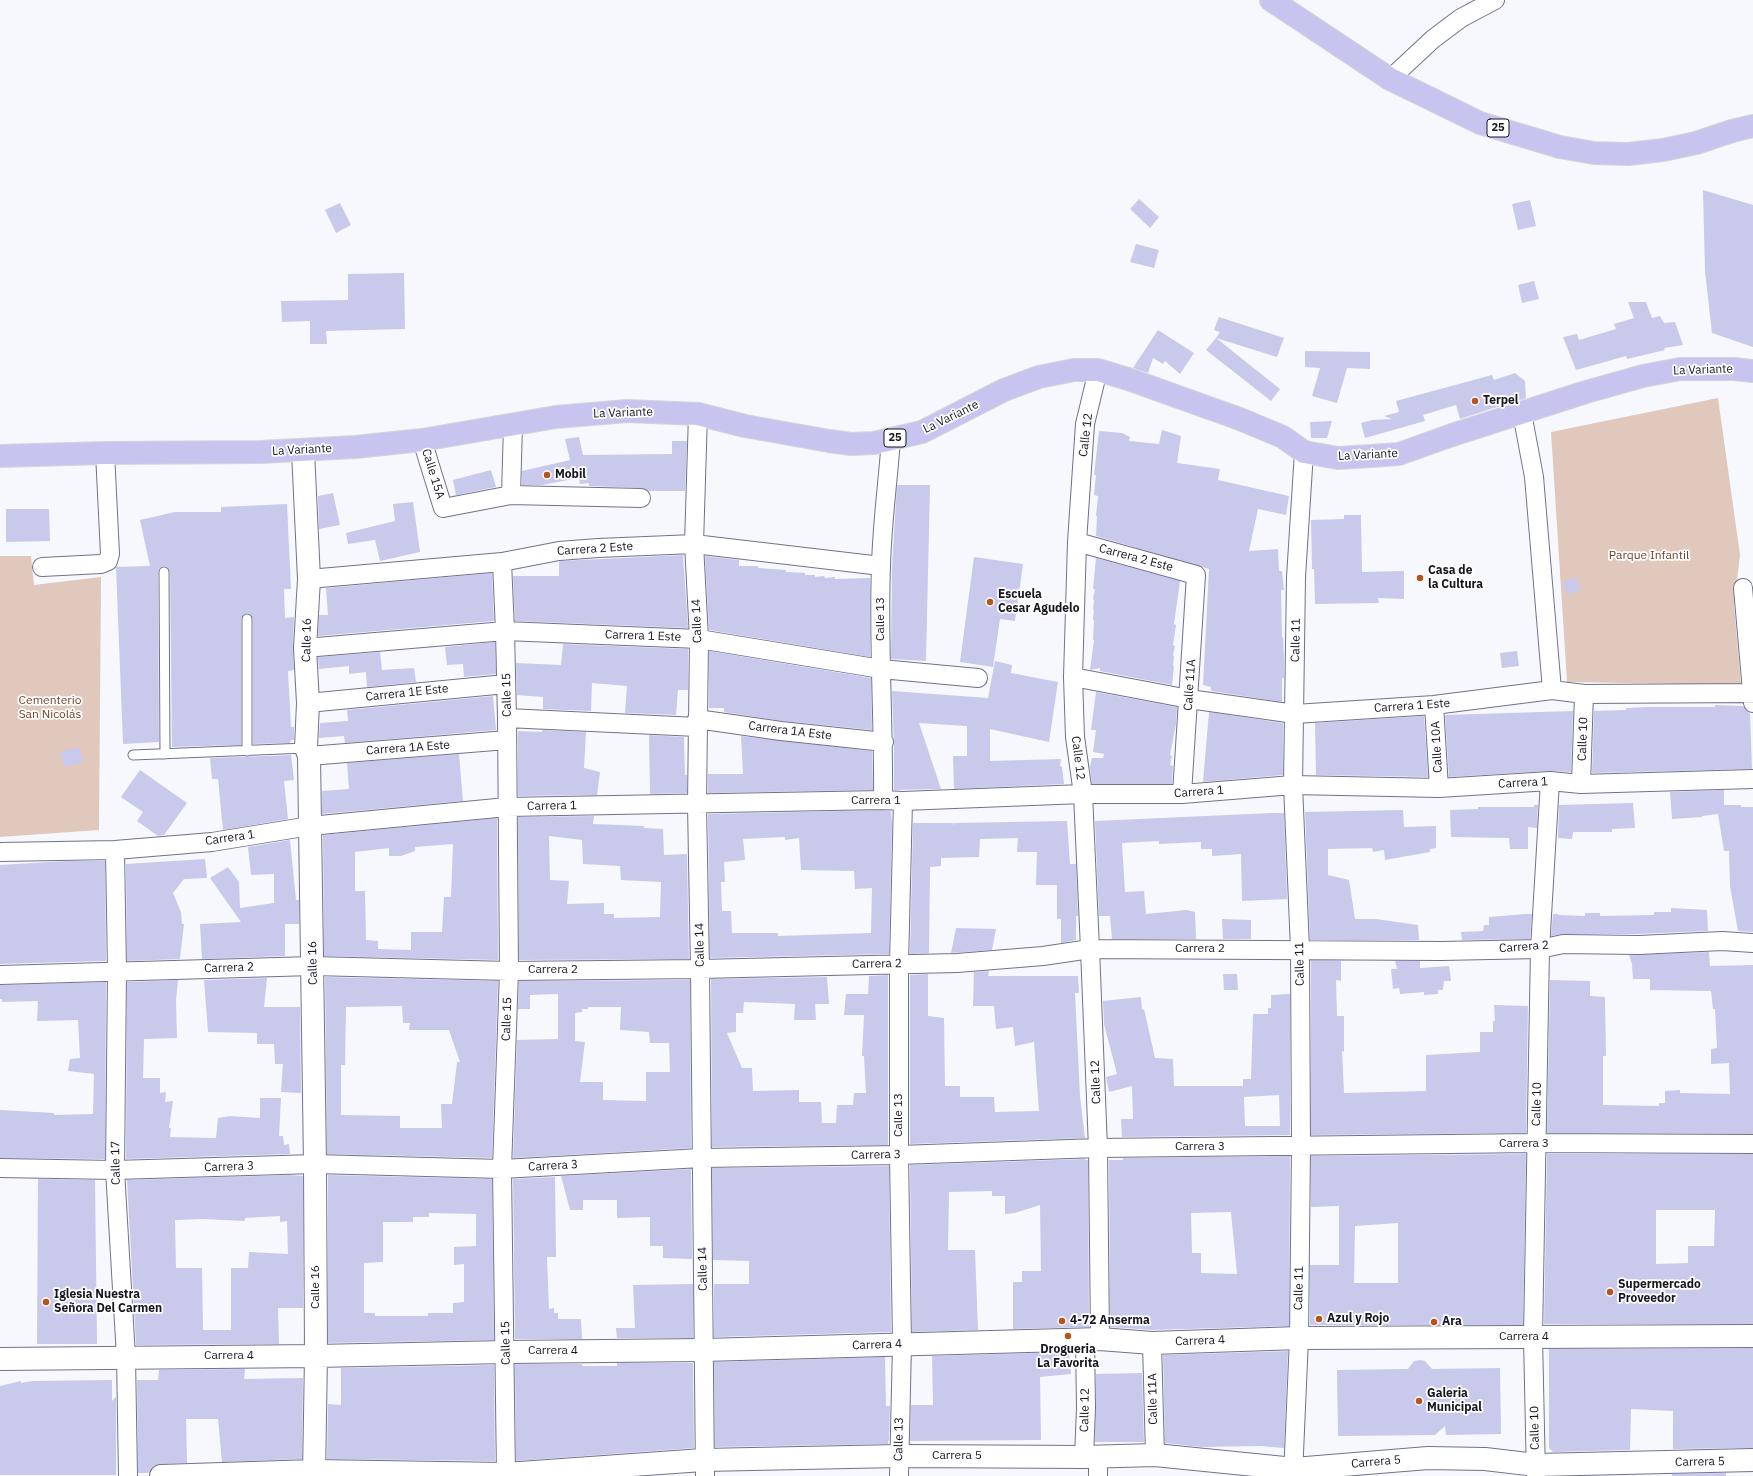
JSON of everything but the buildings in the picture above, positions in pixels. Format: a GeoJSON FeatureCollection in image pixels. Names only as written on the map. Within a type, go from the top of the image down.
{"type":"FeatureCollection","features":[{"type":"Feature","properties":{"kind":"main road","name":"25"},"geometry":{"type":"LineString","coordinates":[[1271,0],[1390,79],[1480,123],[1560,147],[1594,153],[1628,154],[1663,150],[1696,143],[1732,131],[1753,126]]}},
{"type":"Feature","properties":{"kind":"main road","name":"La Variante"},"geometry":{"type":"LineString","coordinates":[[0,456],[105,453],[303,451],[422,440],[556,417],[627,411],[698,414],[745,426],[836,442],[851,444],[874,443],[922,432],[1004,390],[1039,377],[1074,370],[1098,370],[1128,379],[1240,419],[1283,437],[1304,452],[1338,458],[1399,454],[1586,392],[1643,376],[1680,369],[1734,368],[1753,371]]}},
{"type":"Feature","properties":{"kind":"street"},"geometry":{"type":"LineString","coordinates":[[1390,79],[1433,39],[1461,18],[1495,0]]}},
{"type":"Feature","properties":{"kind":"street","name":"Calle 12"},"geometry":{"type":"LineString","coordinates":[[1094,1463],[1086,1408],[1092,1340],[1098,1148],[1083,794],[1075,737],[1073,677],[1077,542],[1085,424],[1098,370]]}},
{"type":"Feature","properties":{"kind":"street"},"geometry":{"type":"LineString","coordinates":[[1522,413],[1534,477],[1552,690]]}},
{"type":"Feature","properties":{"kind":"street","name":"Calle 14"},"geometry":{"type":"LineString","coordinates":[[698,414],[694,544],[699,639],[697,804],[700,969],[704,1468]]}},
{"type":"Feature","properties":{"kind":"street"},"geometry":{"type":"LineString","coordinates":[[513,425],[511,494],[641,498]]}},
{"type":"Feature","properties":{"kind":"street","name":"Calle 13"},"geometry":{"type":"LineString","coordinates":[[883,800],[884,742],[881,669],[881,566],[891,439]]}},
{"type":"Feature","properties":{"kind":"street","name":"Calle 15A"},"geometry":{"type":"LineString","coordinates":[[422,440],[443,508],[511,494]]}},
{"type":"Feature","properties":{"kind":"street","name":"Calle 16"},"geometry":{"type":"LineString","coordinates":[[303,451],[309,579],[305,648],[308,703],[307,752],[313,966],[316,1356],[314,1474]]}},
{"type":"Feature","properties":{"kind":"street","name":"Calle 11"},"geometry":{"type":"LineString","coordinates":[[1293,1473],[1299,1338],[1301,1146],[1300,950],[1294,786],[1296,578],[1304,452]]}},
{"type":"Feature","properties":{"kind":"street"},"geometry":{"type":"LineString","coordinates":[[42,567],[101,564],[108,561],[110,554],[105,453]]}},
{"type":"Feature","properties":{"kind":"street","name":"Carrera 2 Este"},"geometry":{"type":"LineString","coordinates":[[1077,542],[1196,575]]}},
{"type":"Feature","properties":{"kind":"street","name":"Carrera 2 Este"},"geometry":{"type":"LineString","coordinates":[[309,579],[502,562],[567,550],[694,544],[881,566]]}},
{"type":"Feature","properties":{"kind":"street","name":"Calle 15"},"geometry":{"type":"LineString","coordinates":[[502,562],[507,718],[509,971],[502,1169],[506,1352],[506,1475]]}},
{"type":"Feature","properties":{"kind":"street","name":"Calle 11A"},"geometry":{"type":"LineString","coordinates":[[1182,794],[1196,575]]}},
{"type":"Feature","properties":{"kind":"street"},"geometry":{"type":"LineString","coordinates":[[1743,588],[1753,696]]}},
{"type":"Feature","properties":{"kind":"street","name":"Carrera 1 Este"},"geometry":{"type":"LineString","coordinates":[[305,648],[505,631],[699,639],[881,669],[978,678]]}},
{"type":"Feature","properties":{"kind":"street","name":"Carrera 1 Este"},"geometry":{"type":"LineString","coordinates":[[1073,677],[1189,699],[1295,714],[1434,705],[1552,690],[1584,694],[1753,696]]}},
{"type":"Feature","properties":{"kind":"street","name":"Carrera 1E Este"},"geometry":{"type":"LineString","coordinates":[[308,703],[506,684]]}},
{"type":"Feature","properties":{"kind":"street","name":"Calle 10"},"geometry":{"type":"LineString","coordinates":[[1581,784],[1584,694]]}},
{"type":"Feature","properties":{"kind":"street","name":"Calle 10A"},"geometry":{"type":"LineString","coordinates":[[1434,705],[1439,788]]}},
{"type":"Feature","properties":{"kind":"street","name":"Carrera 1A Este"},"geometry":{"type":"LineString","coordinates":[[507,718],[697,723],[884,742]]}},
{"type":"Feature","properties":{"kind":"street","name":"Carrera 1A Este"},"geometry":{"type":"LineString","coordinates":[[307,752],[507,740]]}},
{"type":"Feature","properties":{"kind":"street","name":"Carrera 1"},"geometry":{"type":"LineString","coordinates":[[0,852],[115,850],[212,842],[310,826],[507,807],[883,800],[903,801],[1083,794],[1182,794],[1294,786],[1439,788],[1550,781],[1581,784],[1753,779]]}},
{"type":"Feature","properties":{"kind":"street","name":"Calle 10"},"geometry":{"type":"LineString","coordinates":[[1536,1470],[1533,1337],[1536,1143],[1540,949],[1550,781]]}},
{"type":"Feature","properties":{"kind":"street","name":"Calle 13"},"geometry":{"type":"LineString","coordinates":[[899,1466],[902,1344],[899,1155],[899,964],[903,801]]}},
{"type":"Feature","properties":{"kind":"street","name":"Calle 17"},"geometry":{"type":"LineString","coordinates":[[115,850],[115,1170],[126,1357],[128,1476]]}},
{"type":"Feature","properties":{"kind":"street","name":"Carrera 2"},"geometry":{"type":"LineString","coordinates":[[0,975],[313,966],[509,971],[700,969],[972,961],[1043,956],[1090,949],[1441,951],[1540,949],[1563,944],[1639,945],[1722,941],[1753,943]]}},
{"type":"Feature","properties":{"kind":"street","name":"Carrera 3"},"geometry":{"type":"LineString","coordinates":[[0,1168],[115,1170],[315,1164],[502,1169],[701,1158],[899,1155],[1098,1148],[1536,1143],[1753,1144]]}},
{"type":"Feature","properties":{"kind":"street","name":"Carrera 4"},"geometry":{"type":"LineString","coordinates":[[0,1359],[704,1350],[1092,1340],[1152,1343],[1299,1338],[1753,1336]]}},
{"type":"Feature","properties":{"kind":"street","name":"Calle 11A"},"geometry":{"type":"LineString","coordinates":[[1152,1343],[1155,1455]]}},
{"type":"Feature","properties":{"kind":"street","name":"Carrera 5"},"geometry":{"type":"LineString","coordinates":[[161,1476],[314,1474],[506,1475],[704,1468],[1094,1463],[1155,1455],[1293,1473],[1428,1458],[1485,1459],[1536,1470],[1753,1460]]}},
{"type":"Feature","properties":{"kind":"lane"},"geometry":{"type":"LineString","coordinates":[[164,572],[165,754]]}},
{"type":"Feature","properties":{"kind":"lane"},"geometry":{"type":"LineString","coordinates":[[247,619],[247,751]]}},
{"type":"Feature","properties":{"kind":"lane"},"geometry":{"type":"LineString","coordinates":[[133,755],[247,751],[307,752]]}},
{"type":"Feature","properties":{"kind":"green space","name":"Parque Infantil"},"geometry":{"type":"Polygon","coordinates":[[[1718,398],[1740,555],[1734,605],[1741,685],[1567,682],[1551,432],[1718,398]]]}},
{"type":"Feature","properties":{"kind":"green space","name":"Cementerio San Nicolás"},"geometry":{"type":"Polygon","coordinates":[[[0,556],[31,556],[34,585],[101,577],[99,830],[0,837],[0,556]]]}},
{"type":"Feature","properties":{"kind":"place","name":"Terpel"},"geometry":{"type":"Point","coordinates":[1475,401]}},
{"type":"Feature","properties":{"kind":"place","name":"Mobil"},"geometry":{"type":"Point","coordinates":[547,475]}},
{"type":"Feature","properties":{"kind":"place","name":"Casa de la Cultura"},"geometry":{"type":"Point","coordinates":[1420,578]}},
{"type":"Feature","properties":{"kind":"place","name":"Escuela Cesar Agudelo"},"geometry":{"type":"Point","coordinates":[990,602]}},
{"type":"Feature","properties":{"kind":"place","name":"Supermercado Proveedor"},"geometry":{"type":"Point","coordinates":[1610,1292]}},
{"type":"Feature","properties":{"kind":"place","name":"Iglesia Nuestra Señora Del Carmen"},"geometry":{"type":"Point","coordinates":[46,1302]}},
{"type":"Feature","properties":{"kind":"place","name":"Azul y Rojo"},"geometry":{"type":"Point","coordinates":[1319,1319]}},
{"type":"Feature","properties":{"kind":"place","name":"4-72 Anserma"},"geometry":{"type":"Point","coordinates":[1062,1321]}},
{"type":"Feature","properties":{"kind":"place","name":"Ara"},"geometry":{"type":"Point","coordinates":[1434,1322]}},
{"type":"Feature","properties":{"kind":"place","name":"Drogueria La Favorita"},"geometry":{"type":"Point","coordinates":[1068,1336]}},
{"type":"Feature","properties":{"kind":"place","name":"Galeria Municipal"},"geometry":{"type":"Point","coordinates":[1419,1401]}}]}
